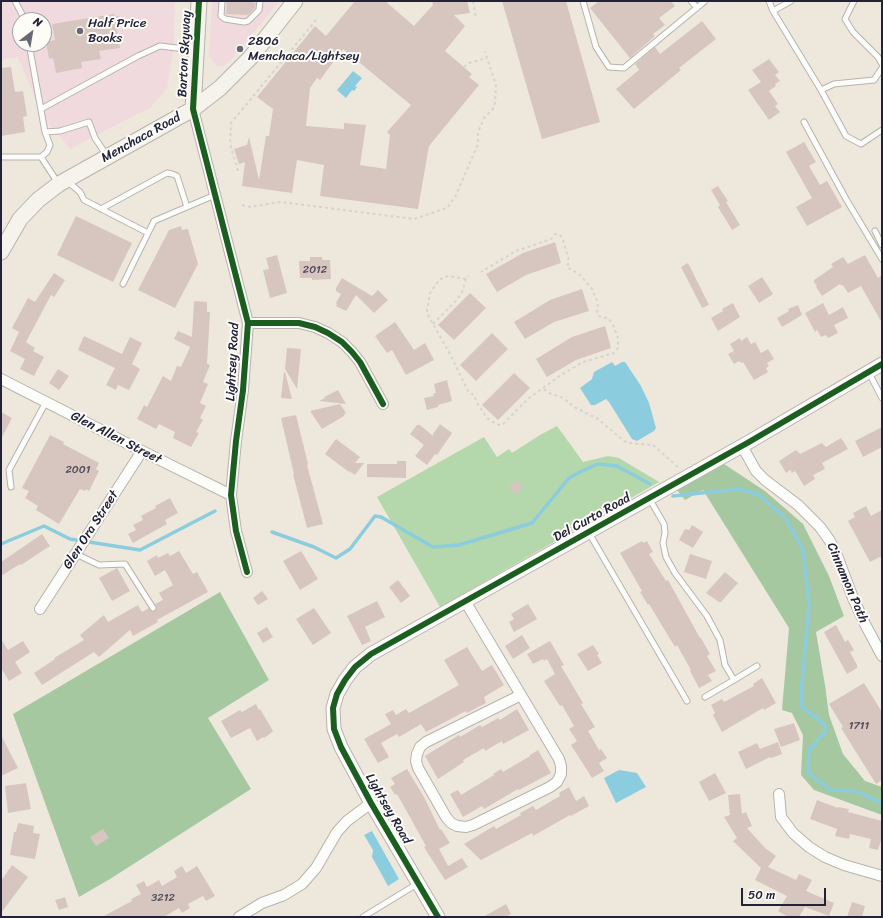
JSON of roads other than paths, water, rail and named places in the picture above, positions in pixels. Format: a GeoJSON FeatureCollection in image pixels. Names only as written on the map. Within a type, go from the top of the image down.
{"type":"FeatureCollection","features":[{"type":"Feature","properties":{"kind":"main road","name":"Barton Skyway"},"geometry":{"type":"LineString","coordinates":[[193,109],[199,1]]}},
{"type":"Feature","properties":{"kind":"main road","name":"Menchaca Road"},"geometry":{"type":"LineString","coordinates":[[1,252],[20,219],[38,200],[62,182],[193,109],[220,88],[251,56],[290,4]]}},
{"type":"Feature","properties":{"kind":"street","name":"Lightsey Road"},"geometry":{"type":"LineString","coordinates":[[193,109],[248,323],[245,375],[236,441],[231,495],[236,531],[247,572]]}},
{"type":"Feature","properties":{"kind":"street"},"geometry":{"type":"LineString","coordinates":[[248,323],[299,323],[315,327],[328,333],[342,342],[360,362],[383,404]]}},
{"type":"Feature","properties":{"kind":"street","name":"Del Curto Road"},"geometry":{"type":"LineString","coordinates":[[333,708],[337,694],[345,680],[355,667],[371,654],[742,446],[882,364]]}},
{"type":"Feature","properties":{"kind":"street","name":"Glen Allen Street"},"geometry":{"type":"LineString","coordinates":[[1,378],[231,495]]}},
{"type":"Feature","properties":{"kind":"street","name":"Cinnamon Path"},"geometry":{"type":"LineString","coordinates":[[742,446],[756,471],[765,480],[811,516],[827,536],[838,558],[853,598],[882,656]]}},
{"type":"Feature","properties":{"kind":"street","name":"Glen Ora Street"},"geometry":{"type":"LineString","coordinates":[[40,609],[142,451]]}},
{"type":"Feature","properties":{"kind":"street"},"geometry":{"type":"LineString","coordinates":[[466,601],[559,759],[561,766],[557,782],[550,787],[466,827],[457,826],[451,823],[446,817],[418,768],[416,761],[420,747],[426,742],[521,695]]}},
{"type":"Feature","properties":{"kind":"street","name":"Lightsey Road"},"geometry":{"type":"LineString","coordinates":[[333,708],[334,729],[341,747],[438,917]]}},
{"type":"Feature","properties":{"kind":"street"},"geometry":{"type":"LineString","coordinates":[[779,794],[781,817],[793,832],[809,847],[825,857],[844,865],[882,876]]}},
{"type":"Feature","properties":{"kind":"street"},"geometry":{"type":"LineString","coordinates":[[239,917],[262,903],[284,895],[302,884],[316,868],[337,832],[347,821],[372,803]]}},
{"type":"Feature","properties":{"kind":"lane"},"geometry":{"type":"LineString","coordinates":[[15,1],[21,12]]}},
{"type":"Feature","properties":{"kind":"lane"},"geometry":{"type":"LineString","coordinates":[[222,1],[220,16],[225,19],[244,22],[248,21],[259,10],[260,1]]}},
{"type":"Feature","properties":{"kind":"lane"},"geometry":{"type":"LineString","coordinates":[[583,1],[596,47],[609,68],[624,68],[706,1]]}},
{"type":"Feature","properties":{"kind":"lane"},"geometry":{"type":"LineString","coordinates":[[691,1],[697,8]]}},
{"type":"Feature","properties":{"kind":"lane"},"geometry":{"type":"LineString","coordinates":[[769,1],[773,12],[846,136],[861,144],[882,130]]}},
{"type":"Feature","properties":{"kind":"lane"},"geometry":{"type":"LineString","coordinates":[[773,12],[791,1]]}},
{"type":"Feature","properties":{"kind":"lane"},"geometry":{"type":"LineString","coordinates":[[854,1],[845,19],[853,32],[878,57],[882,64]]}},
{"type":"Feature","properties":{"kind":"lane"},"geometry":{"type":"LineString","coordinates":[[41,108],[138,56],[160,46],[197,51]]}},
{"type":"Feature","properties":{"kind":"lane"},"geometry":{"type":"LineString","coordinates":[[1,157],[41,157],[47,152],[50,145],[45,132],[30,52]]}},
{"type":"Feature","properties":{"kind":"lane"},"geometry":{"type":"LineString","coordinates":[[820,90],[834,84],[874,80],[882,68]]}},
{"type":"Feature","properties":{"kind":"lane"},"geometry":{"type":"LineString","coordinates":[[45,132],[60,131],[89,122],[95,138],[107,157]]}},
{"type":"Feature","properties":{"kind":"lane"},"geometry":{"type":"LineString","coordinates":[[804,122],[846,199],[882,259]]}},
{"type":"Feature","properties":{"kind":"lane"},"geometry":{"type":"LineString","coordinates":[[41,157],[62,182],[80,192],[84,200],[148,233]]}},
{"type":"Feature","properties":{"kind":"lane"},"geometry":{"type":"LineString","coordinates":[[101,209],[167,173],[177,176],[187,207]]}},
{"type":"Feature","properties":{"kind":"lane"},"geometry":{"type":"LineString","coordinates":[[123,284],[154,221],[215,195]]}},
{"type":"Feature","properties":{"kind":"lane"},"geometry":{"type":"LineString","coordinates":[[875,231],[882,245]]}},
{"type":"Feature","properties":{"kind":"lane"},"geometry":{"type":"LineString","coordinates":[[868,373],[882,398]]}},
{"type":"Feature","properties":{"kind":"lane"},"geometry":{"type":"LineString","coordinates":[[11,487],[9,470],[46,402]]}},
{"type":"Feature","properties":{"kind":"lane"},"geometry":{"type":"LineString","coordinates":[[649,498],[664,524],[665,533],[663,543],[666,557],[678,578],[707,616],[720,640],[725,665],[734,680]]}},
{"type":"Feature","properties":{"kind":"lane"},"geometry":{"type":"LineString","coordinates":[[589,532],[687,701]]}},
{"type":"Feature","properties":{"kind":"lane"},"geometry":{"type":"LineString","coordinates":[[76,554],[99,565],[125,564],[153,608]]}},
{"type":"Feature","properties":{"kind":"lane"},"geometry":{"type":"LineString","coordinates":[[706,697],[757,666]]}},
{"type":"Feature","properties":{"kind":"lane"},"geometry":{"type":"LineString","coordinates":[[363,917],[418,883]]}},
{"type":"Feature","properties":{"kind":"water"},"geometry":{"type":"Polygon","coordinates":[[[353,71],[362,78],[355,86],[357,87],[354,91],[352,90],[346,98],[337,90],[353,71]]]}},
{"type":"Feature","properties":{"kind":"water"},"geometry":{"type":"Polygon","coordinates":[[[612,362],[615,366],[625,362],[641,386],[649,403],[656,428],[654,431],[637,441],[632,439],[606,399],[595,405],[591,405],[580,388],[592,379],[594,372],[612,362]]]}},
{"type":"Feature","properties":{"kind":"water"},"geometry":{"type":"Polygon","coordinates":[[[619,770],[637,773],[646,787],[616,803],[604,778],[619,770]]]}},
{"type":"Feature","properties":{"kind":"water"},"geometry":{"type":"Polygon","coordinates":[[[372,831],[399,879],[388,886],[372,857],[373,850],[364,835],[372,831]]]}},
{"type":"Feature","properties":{"kind":"waterway"},"geometry":{"type":"LineString","coordinates":[[272,532],[314,547],[336,558],[350,549],[375,516],[381,517],[433,547],[459,545],[532,523],[569,478],[598,464],[617,466],[650,484]]}},
{"type":"Feature","properties":{"kind":"waterway"},"geometry":{"type":"LineString","coordinates":[[673,496],[740,489],[759,495],[786,519],[803,550],[809,604],[801,694],[802,707],[825,725],[825,732],[809,750],[808,772],[830,790],[855,791],[882,803]]}},
{"type":"Feature","properties":{"kind":"waterway"},"geometry":{"type":"LineString","coordinates":[[1,544],[44,526],[70,539],[140,550],[215,511]]}},
{"type":"Feature","properties":{"kind":"place","name":"Half Price Books"},"geometry":{"type":"Point","coordinates":[80,31]}},
{"type":"Feature","properties":{"kind":"place","name":"2806 Menchaca/Lightsey"},"geometry":{"type":"Point","coordinates":[240,49]}}]}
